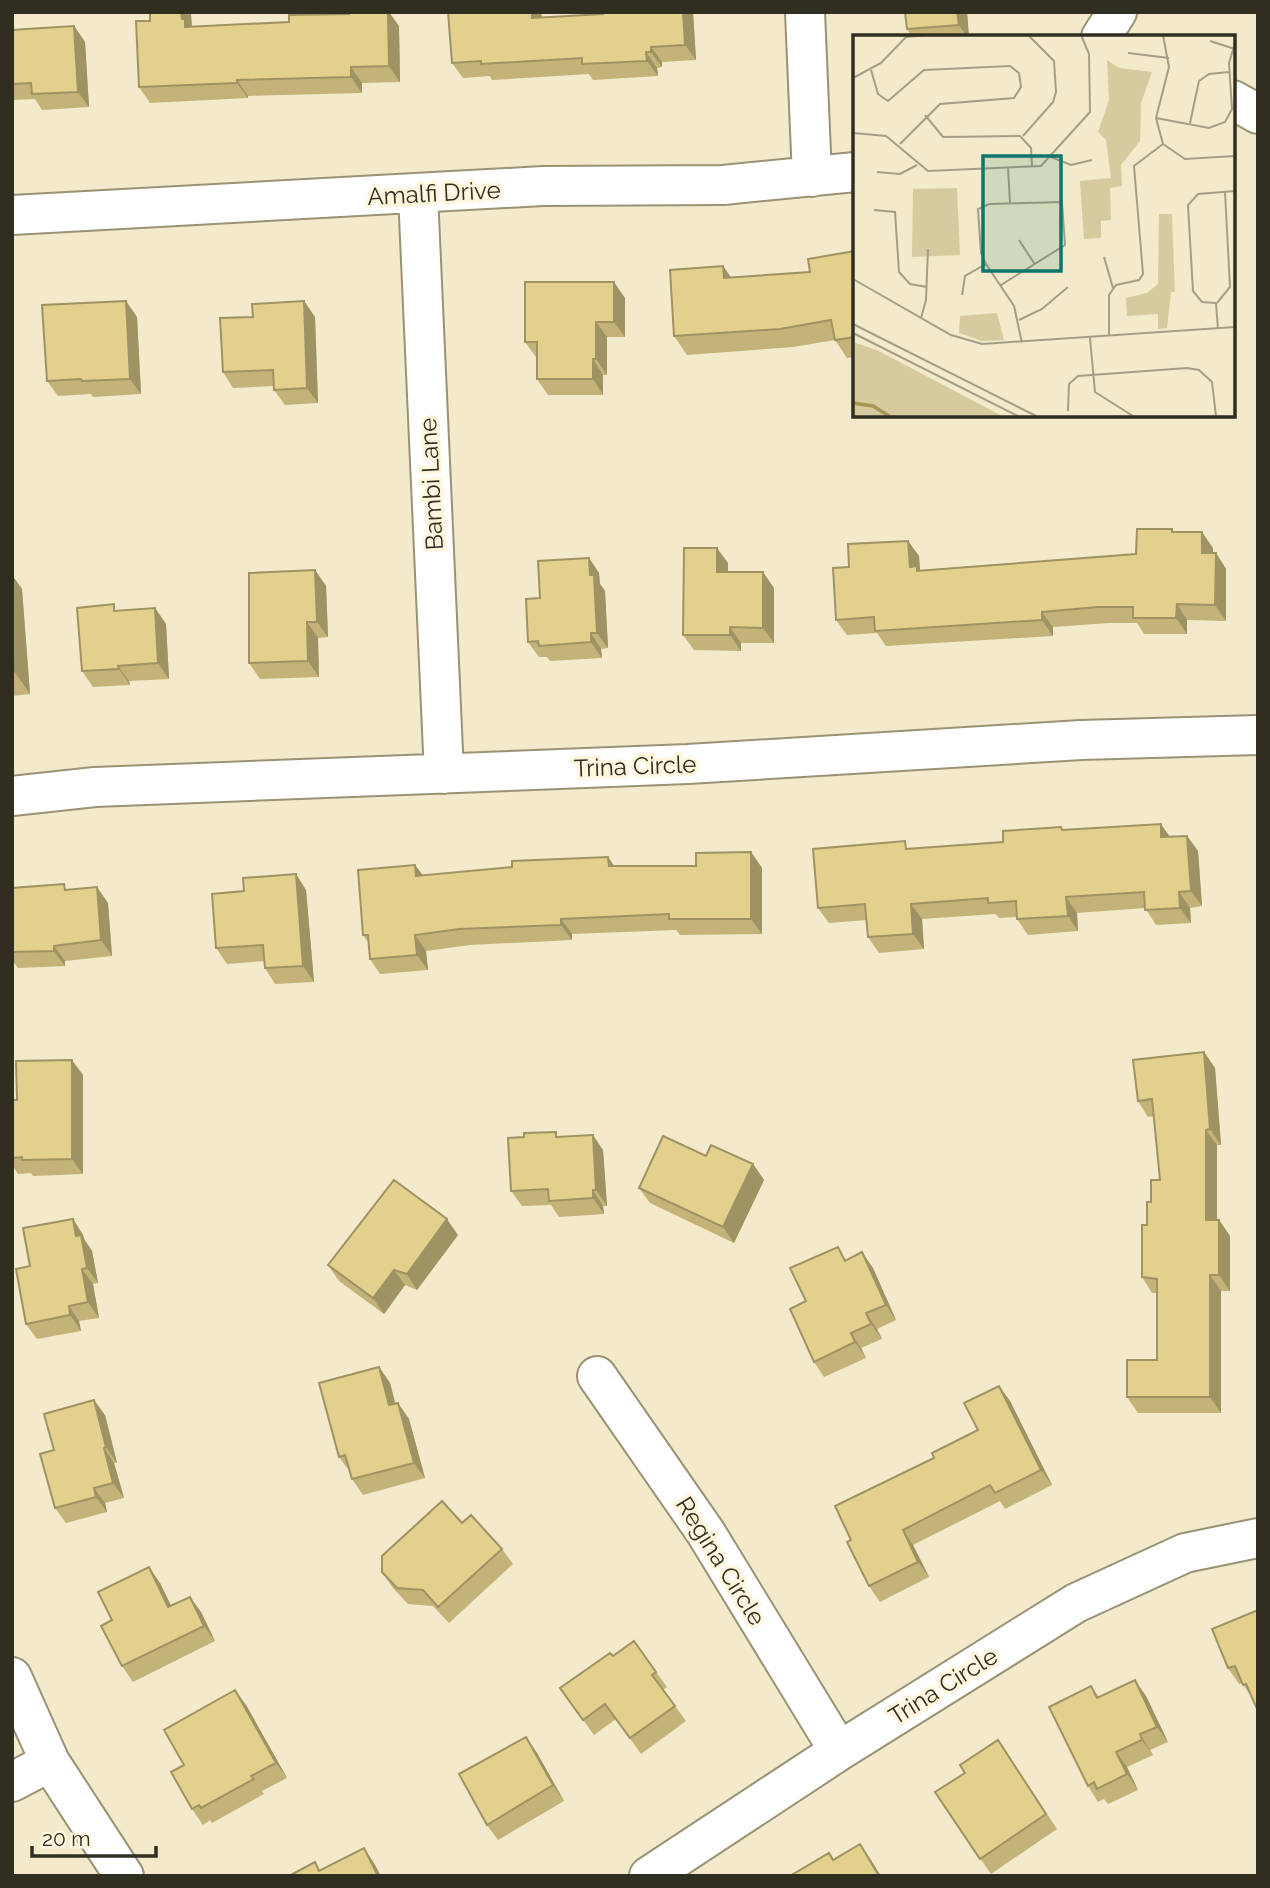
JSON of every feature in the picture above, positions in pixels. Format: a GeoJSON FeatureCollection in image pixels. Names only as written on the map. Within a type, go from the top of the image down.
{"type":"FeatureCollection","features":[{"type":"Feature","properties":{"kind":"street"},"geometry":{"type":"LineString","coordinates":[[804,12],[812,177]]}},
{"type":"Feature","properties":{"kind":"street"},"geometry":{"type":"LineString","coordinates":[[1235,101],[1258,114]]}},
{"type":"Feature","properties":{"kind":"street","name":"Amalfi Drive"},"geometry":{"type":"LineString","coordinates":[[12,215],[543,186],[723,185],[853,172]]}},
{"type":"Feature","properties":{"kind":"street","name":"Bambi Lane"},"geometry":{"type":"LineString","coordinates":[[418,194],[444,774]]}},
{"type":"Feature","properties":{"kind":"street","name":"Trina Circle"},"geometry":{"type":"LineString","coordinates":[[12,796],[95,787],[688,764],[1082,740],[1258,736]]}},
{"type":"Feature","properties":{"kind":"street","name":"Regina Circle"},"geometry":{"type":"LineString","coordinates":[[597,1376],[706,1533],[839,1751]]}},
{"type":"Feature","properties":{"kind":"street","name":"Trina Circle"},"geometry":{"type":"LineString","coordinates":[[649,1876],[839,1751],[1076,1603],[1185,1553],[1258,1538]]}},
{"type":"Feature","properties":{"kind":"street"},"geometry":{"type":"LineString","coordinates":[[12,1677],[50,1762],[124,1876]]}},
{"type":"Feature","properties":{"kind":"street"},"geometry":{"type":"LineString","coordinates":[[12,1782],[50,1762]]}},
{"type":"Feature","properties":{"kind":"building"},"geometry":{"type":"Polygon","coordinates":[[[150,12],[181,12],[185,27],[289,22],[289,15],[388,12],[389,66],[351,67],[351,77],[237,80],[237,83],[139,87],[136,21],[150,21],[150,12]]]}},
{"type":"Feature","properties":{"kind":"building"},"geometry":{"type":"Polygon","coordinates":[[[448,12],[532,12],[532,18],[603,12],[683,12],[685,45],[651,47],[651,52],[646,52],[647,61],[582,64],[582,58],[481,64],[481,61],[452,63],[448,12]]]}},
{"type":"Feature","properties":{"kind":"building"},"geometry":{"type":"Polygon","coordinates":[[[905,12],[957,12],[959,25],[907,29],[905,12]]]}},
{"type":"Feature","properties":{"kind":"building"},"geometry":{"type":"Polygon","coordinates":[[[74,26],[78,92],[32,94],[31,83],[12,84],[12,30],[74,26]]]}},
{"type":"Feature","properties":{"kind":"building"},"geometry":{"type":"Polygon","coordinates":[[[853,251],[853,337],[835,340],[831,320],[780,329],[674,336],[670,270],[723,266],[724,278],[810,272],[808,259],[853,251]]]}},
{"type":"Feature","properties":{"kind":"building"},"geometry":{"type":"Polygon","coordinates":[[[525,282],[614,282],[614,322],[596,322],[593,379],[537,379],[537,342],[525,342],[525,282]]]}},
{"type":"Feature","properties":{"kind":"building"},"geometry":{"type":"Polygon","coordinates":[[[126,301],[130,379],[47,381],[42,305],[126,301]]]}},
{"type":"Feature","properties":{"kind":"building"},"geometry":{"type":"Polygon","coordinates":[[[304,301],[307,388],[274,390],[273,370],[223,372],[220,318],[253,317],[252,304],[304,301]]]}},
{"type":"Feature","properties":{"kind":"building"},"geometry":{"type":"Polygon","coordinates":[[[1137,529],[1202,532],[1202,553],[1216,553],[1215,605],[1177,604],[1176,618],[1133,618],[1133,607],[1098,607],[1042,612],[1042,620],[875,631],[874,617],[836,620],[833,568],[849,567],[848,544],[908,541],[910,567],[917,566],[917,571],[1136,554],[1137,529]]]}},
{"type":"Feature","properties":{"kind":"building"},"geometry":{"type":"Polygon","coordinates":[[[684,548],[717,548],[717,572],[763,572],[763,628],[730,627],[730,635],[683,635],[684,548]]]}},
{"type":"Feature","properties":{"kind":"building"},"geometry":{"type":"Polygon","coordinates":[[[589,558],[590,575],[594,575],[597,633],[591,633],[591,642],[539,646],[538,641],[528,642],[526,599],[540,598],[538,561],[589,558]]]}},
{"type":"Feature","properties":{"kind":"building"},"geometry":{"type":"Polygon","coordinates":[[[315,570],[317,622],[307,622],[308,661],[249,663],[249,573],[315,570]]]}},
{"type":"Feature","properties":{"kind":"building"},"geometry":{"type":"Polygon","coordinates":[[[114,604],[114,611],[155,608],[158,663],[82,671],[77,608],[114,604]]]}},
{"type":"Feature","properties":{"kind":"building"},"geometry":{"type":"Polygon","coordinates":[[[1161,824],[1161,837],[1187,836],[1191,891],[1179,892],[1180,908],[1145,910],[1144,892],[1066,897],[1068,916],[1017,919],[1016,901],[988,903],[988,898],[911,904],[913,934],[868,937],[865,904],[818,908],[813,849],[905,841],[906,849],[1003,842],[1003,831],[1161,824]]]}},
{"type":"Feature","properties":{"kind":"building"},"geometry":{"type":"Polygon","coordinates":[[[751,852],[751,919],[669,919],[669,914],[561,919],[561,925],[459,929],[415,935],[417,955],[370,959],[368,935],[363,935],[358,870],[415,865],[416,876],[512,867],[512,861],[608,857],[609,866],[696,866],[696,853],[751,852]]]}},
{"type":"Feature","properties":{"kind":"building"},"geometry":{"type":"Polygon","coordinates":[[[296,874],[303,966],[265,968],[263,945],[216,948],[212,894],[244,891],[243,878],[296,874]]]}},
{"type":"Feature","properties":{"kind":"building"},"geometry":{"type":"Polygon","coordinates":[[[64,884],[65,890],[97,887],[101,940],[54,946],[54,951],[12,952],[12,888],[64,884]]]}},
{"type":"Feature","properties":{"kind":"building"},"geometry":{"type":"Polygon","coordinates":[[[1204,1052],[1210,1129],[1206,1130],[1206,1220],[1219,1220],[1219,1275],[1210,1275],[1210,1397],[1127,1397],[1127,1360],[1157,1360],[1157,1279],[1142,1277],[1142,1225],[1147,1225],[1151,1180],[1160,1180],[1152,1099],[1138,1101],[1133,1060],[1204,1052]]]}},
{"type":"Feature","properties":{"kind":"building"},"geometry":{"type":"Polygon","coordinates":[[[72,1060],[72,1159],[12,1158],[12,1100],[17,1100],[16,1061],[72,1060]]]}},
{"type":"Feature","properties":{"kind":"building"},"geometry":{"type":"Polygon","coordinates":[[[556,1132],[556,1137],[593,1135],[596,1190],[593,1190],[593,1198],[549,1201],[548,1189],[511,1191],[508,1138],[524,1137],[524,1133],[556,1132]]]}},
{"type":"Feature","properties":{"kind":"building"},"geometry":{"type":"Polygon","coordinates":[[[663,1136],[706,1156],[711,1145],[753,1164],[723,1227],[639,1188],[663,1136]]]}},
{"type":"Feature","properties":{"kind":"building"},"geometry":{"type":"Polygon","coordinates":[[[394,1180],[447,1219],[407,1274],[394,1270],[373,1298],[328,1265],[394,1180]]]}},
{"type":"Feature","properties":{"kind":"building"},"geometry":{"type":"Polygon","coordinates":[[[73,1219],[76,1236],[81,1235],[87,1268],[82,1269],[88,1302],[69,1306],[70,1315],[26,1324],[16,1269],[30,1266],[23,1228],[73,1219]]]}},
{"type":"Feature","properties":{"kind":"building"},"geometry":{"type":"Polygon","coordinates":[[[838,1247],[845,1261],[862,1252],[886,1305],[866,1313],[871,1324],[851,1333],[855,1342],[814,1362],[790,1309],[806,1301],[790,1268],[838,1247]]]}},
{"type":"Feature","properties":{"kind":"building"},"geometry":{"type":"Polygon","coordinates":[[[379,1367],[389,1405],[398,1403],[414,1463],[352,1479],[345,1455],[339,1457],[319,1383],[379,1367]]]}},
{"type":"Feature","properties":{"kind":"building"},"geometry":{"type":"Polygon","coordinates":[[[999,1386],[1041,1470],[995,1493],[990,1485],[903,1530],[918,1562],[869,1586],[847,1542],[851,1540],[835,1506],[934,1458],[932,1453],[978,1430],[964,1403],[999,1386]]]}},
{"type":"Feature","properties":{"kind":"building"},"geometry":{"type":"Polygon","coordinates":[[[94,1400],[113,1483],[94,1488],[96,1497],[55,1508],[40,1454],[54,1450],[44,1414],[94,1400]]]}},
{"type":"Feature","properties":{"kind":"building"},"geometry":{"type":"Polygon","coordinates":[[[442,1501],[462,1523],[471,1515],[502,1549],[438,1607],[423,1590],[397,1588],[382,1572],[382,1556],[442,1501]]]}},
{"type":"Feature","properties":{"kind":"building"},"geometry":{"type":"Polygon","coordinates":[[[149,1567],[168,1607],[190,1597],[204,1626],[122,1666],[101,1626],[112,1620],[98,1592],[149,1567]]]}},
{"type":"Feature","properties":{"kind":"building"},"geometry":{"type":"Polygon","coordinates":[[[1258,1610],[1258,1711],[1235,1666],[1228,1668],[1212,1629],[1258,1610]]]}},
{"type":"Feature","properties":{"kind":"building"},"geometry":{"type":"Polygon","coordinates":[[[634,1641],[656,1672],[652,1675],[675,1706],[630,1738],[605,1704],[583,1720],[560,1688],[610,1653],[613,1656],[634,1641]]]}},
{"type":"Feature","properties":{"kind":"building"},"geometry":{"type":"Polygon","coordinates":[[[1135,1680],[1157,1727],[1140,1734],[1142,1740],[1116,1752],[1127,1774],[1097,1789],[1094,1782],[1088,1786],[1049,1707],[1091,1686],[1097,1698],[1135,1680]]]}},
{"type":"Feature","properties":{"kind":"building"},"geometry":{"type":"Polygon","coordinates":[[[235,1690],[276,1763],[251,1776],[254,1779],[201,1808],[199,1805],[192,1809],[171,1772],[184,1765],[164,1730],[235,1690]]]}},
{"type":"Feature","properties":{"kind":"building"},"geometry":{"type":"Polygon","coordinates":[[[526,1737],[553,1785],[487,1825],[459,1774],[526,1737]]]}},
{"type":"Feature","properties":{"kind":"building"},"geometry":{"type":"Polygon","coordinates":[[[998,1740],[1046,1814],[980,1859],[935,1792],[965,1773],[960,1765],[998,1740]]]}},
{"type":"Feature","properties":{"kind":"building"},"geometry":{"type":"Polygon","coordinates":[[[860,1844],[879,1876],[790,1876],[829,1853],[833,1860],[860,1844]]]}},
{"type":"Feature","properties":{"kind":"building"},"geometry":{"type":"Polygon","coordinates":[[[364,1848],[378,1876],[289,1876],[315,1862],[319,1871],[364,1848]]]}}]}
